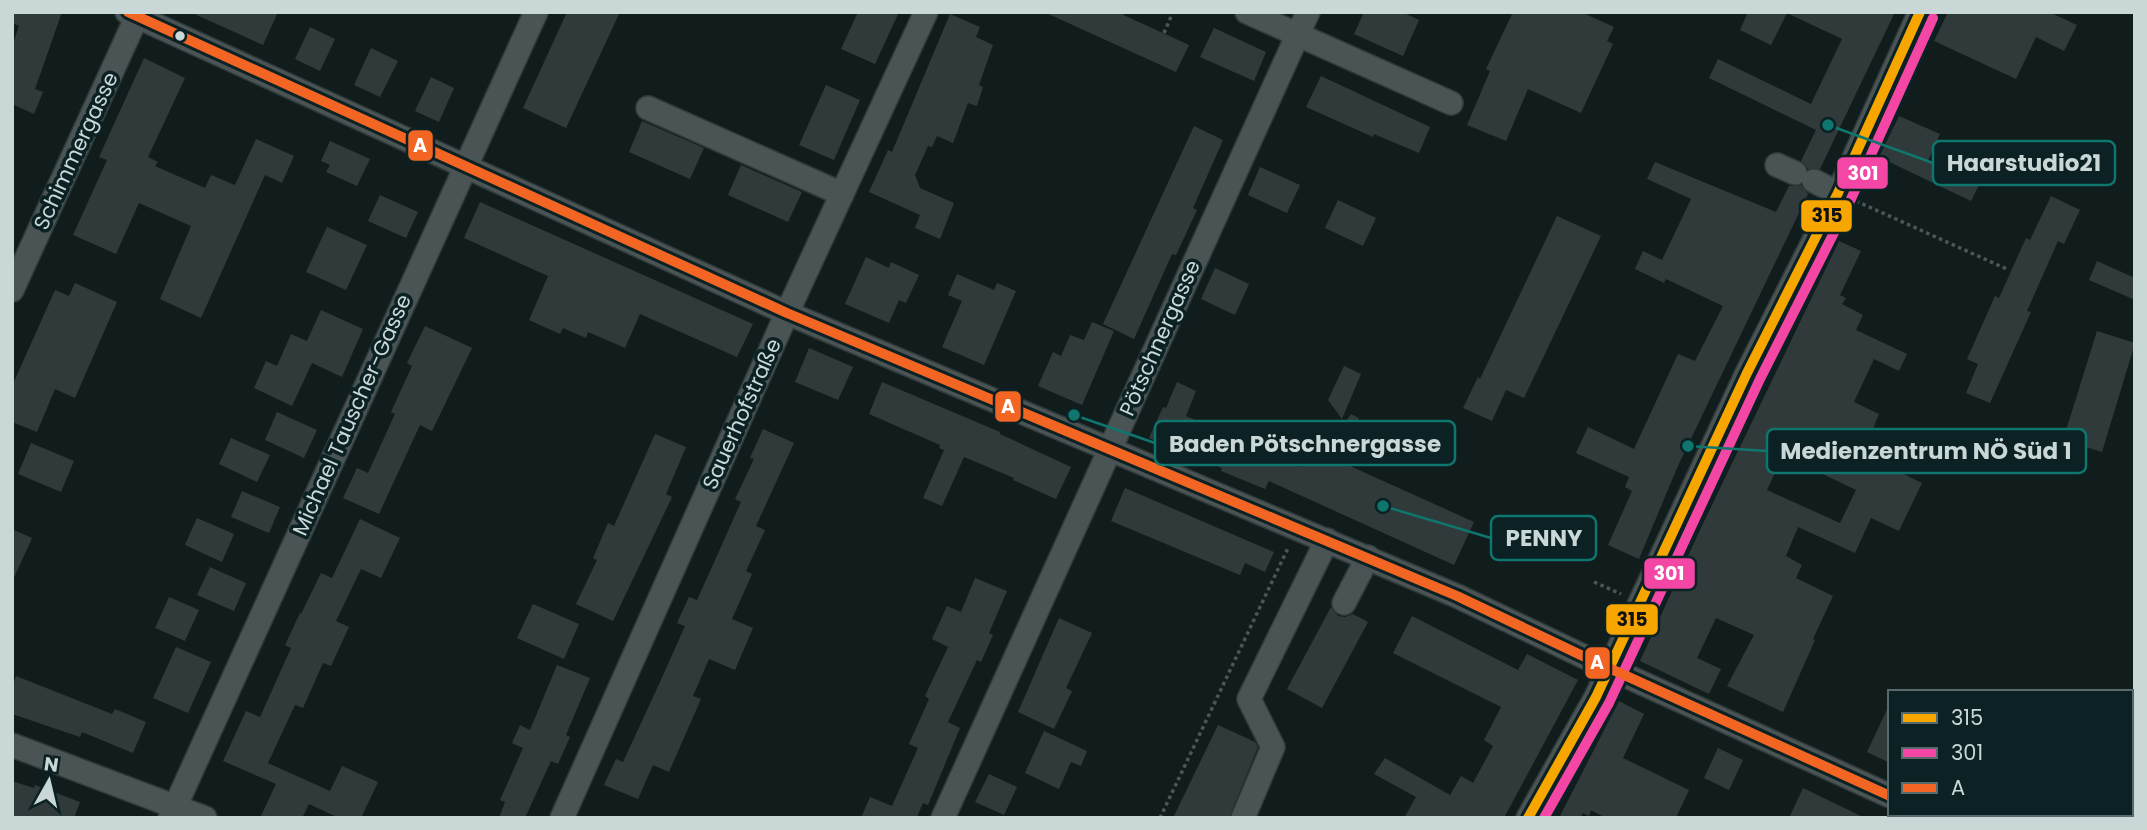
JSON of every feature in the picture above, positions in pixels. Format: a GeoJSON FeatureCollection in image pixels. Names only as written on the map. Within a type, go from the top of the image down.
{"type":"FeatureCollection","features":[{"type":"Feature","properties":{"kind":"street","name":"Michael Tauscher-Gasse"},"geometry":{"type":"LineString","coordinates":[[172,811],[536,12]]}},
{"type":"Feature","properties":{"kind":"street","name":"Sauerhofstraße"},"geometry":{"type":"LineString","coordinates":[[562,818],[787,313],[926,12]]}},
{"type":"Feature","properties":{"kind":"street"},"geometry":{"type":"LineString","coordinates":[[1247,12],[1451,103]]}},
{"type":"Feature","properties":{"kind":"street","name":"Pötschnergasse"},"geometry":{"type":"LineString","coordinates":[[943,818],[1308,12]]}},
{"type":"Feature","properties":{"kind":"street"},"geometry":{"type":"LineString","coordinates":[[1528,818],[1596,697],[1747,373],[1838,193],[1920,12]]}},
{"type":"Feature","properties":{"kind":"street"},"geometry":{"type":"LineString","coordinates":[[134,14],[787,313],[1368,557],[1888,795]]}},
{"type":"Feature","properties":{"kind":"street","name":"Schimmergasse"},"geometry":{"type":"LineString","coordinates":[[12,290],[134,14]]}},
{"type":"Feature","properties":{"kind":"street"},"geometry":{"type":"LineString","coordinates":[[649,108],[842,194]]}},
{"type":"Feature","properties":{"kind":"street"},"geometry":{"type":"LineString","coordinates":[[1796,173],[1838,193]]}},
{"type":"Feature","properties":{"kind":"street"},"geometry":{"type":"LineString","coordinates":[[1243,818],[1273,747],[1249,699],[1327,540]]}},
{"type":"Feature","properties":{"kind":"street"},"geometry":{"type":"LineString","coordinates":[[1344,603],[1368,557]]}},
{"type":"Feature","properties":{"kind":"street"},"geometry":{"type":"LineString","coordinates":[[12,745],[172,811],[205,818]]}},
{"type":"Feature","properties":{"kind":"path"},"geometry":{"type":"LineString","coordinates":[[1164,33],[1173,12]]}},
{"type":"Feature","properties":{"kind":"path"},"geometry":{"type":"LineString","coordinates":[[1838,193],[2008,270]]}},
{"type":"Feature","properties":{"kind":"path"},"geometry":{"type":"LineString","coordinates":[[1160,818],[1298,527]]}},
{"type":"Feature","properties":{"kind":"path"},"geometry":{"type":"LineString","coordinates":[[1594,582],[1640,603]]}},
{"type":"Feature","properties":{"kind":"building"},"geometry":{"type":"Polygon","coordinates":[[[12,12],[62,12],[35,89],[43,92],[34,114],[12,104],[12,46],[19,26],[12,23],[12,12]]]}},
{"type":"Feature","properties":{"kind":"building"},"geometry":{"type":"Polygon","coordinates":[[[190,12],[278,12],[263,45],[190,12]]]}},
{"type":"Feature","properties":{"kind":"building"},"geometry":{"type":"Polygon","coordinates":[[[567,12],[620,12],[566,128],[523,108],[567,12]]]}},
{"type":"Feature","properties":{"kind":"building"},"geometry":{"type":"Polygon","coordinates":[[[858,12],[899,12],[875,64],[841,49],[858,12]]]}},
{"type":"Feature","properties":{"kind":"building"},"geometry":{"type":"Polygon","coordinates":[[[1044,12],[1117,12],[1189,45],[1176,72],[1044,12]]]}},
{"type":"Feature","properties":{"kind":"building"},"geometry":{"type":"Polygon","coordinates":[[[1364,12],[1402,12],[1419,20],[1403,56],[1354,34],[1364,12]]]}},
{"type":"Feature","properties":{"kind":"building"},"geometry":{"type":"Polygon","coordinates":[[[1513,12],[1581,12],[1614,27],[1607,41],[1613,44],[1581,113],[1528,89],[1506,141],[1467,125],[1490,71],[1486,69],[1513,12]]]}},
{"type":"Feature","properties":{"kind":"building"},"geometry":{"type":"Polygon","coordinates":[[[1748,12],[1895,12],[1820,169],[1808,169],[1801,161],[1816,130],[1709,78],[1718,59],[1811,104],[1842,39],[1787,13],[1771,45],[1740,30],[1748,12]]]}},
{"type":"Feature","properties":{"kind":"building"},"geometry":{"type":"Polygon","coordinates":[[[1948,12],[2049,12],[2077,25],[2064,51],[2036,37],[2016,79],[1934,41],[1948,12]]]}},
{"type":"Feature","properties":{"kind":"building"},"geometry":{"type":"Polygon","coordinates":[[[950,14],[980,27],[976,37],[993,45],[979,85],[983,87],[977,106],[968,103],[953,143],[937,136],[932,147],[928,146],[915,175],[920,188],[954,203],[940,239],[915,228],[920,215],[869,192],[888,150],[892,152],[950,14]]]}},
{"type":"Feature","properties":{"kind":"building"},"geometry":{"type":"Polygon","coordinates":[[[310,27],[335,39],[320,71],[295,59],[310,27]]]}},
{"type":"Feature","properties":{"kind":"building"},"geometry":{"type":"Polygon","coordinates":[[[1214,28],[1266,52],[1254,81],[1200,57],[1214,28]]]}},
{"type":"Feature","properties":{"kind":"building"},"geometry":{"type":"Polygon","coordinates":[[[371,48],[398,61],[380,97],[354,85],[371,48]]]}},
{"type":"Feature","properties":{"kind":"building"},"geometry":{"type":"Polygon","coordinates":[[[144,58],[185,78],[148,157],[158,162],[155,166],[205,188],[211,175],[235,185],[256,139],[294,156],[282,183],[265,175],[201,318],[160,299],[191,226],[139,203],[116,254],[73,235],[107,160],[99,157],[144,58]]]}},
{"type":"Feature","properties":{"kind":"building"},"geometry":{"type":"Polygon","coordinates":[[[1321,76],[1430,127],[1419,153],[1374,134],[1373,137],[1306,107],[1321,76]]]}},
{"type":"Feature","properties":{"kind":"building"},"geometry":{"type":"Polygon","coordinates":[[[431,77],[454,88],[439,122],[415,111],[431,77]]]}},
{"type":"Feature","properties":{"kind":"building"},"geometry":{"type":"Polygon","coordinates":[[[826,85],[860,100],[834,160],[799,145],[826,85]]]}},
{"type":"Feature","properties":{"kind":"building"},"geometry":{"type":"Polygon","coordinates":[[[1899,116],[1940,134],[1928,161],[1979,185],[1971,201],[1879,157],[1899,116]]]}},
{"type":"Feature","properties":{"kind":"building"},"geometry":{"type":"Polygon","coordinates":[[[642,121],[704,148],[690,179],[629,152],[642,121]]]}},
{"type":"Feature","properties":{"kind":"building"},"geometry":{"type":"Polygon","coordinates":[[[1194,126],[1223,140],[1193,208],[1197,210],[1176,255],[1172,254],[1134,339],[1103,324],[1194,126]]]}},
{"type":"Feature","properties":{"kind":"building"},"geometry":{"type":"Polygon","coordinates":[[[330,141],[370,159],[357,186],[326,172],[330,165],[321,161],[330,141]]]}},
{"type":"Feature","properties":{"kind":"building"},"geometry":{"type":"Polygon","coordinates":[[[1655,162],[1776,212],[1789,186],[1801,185],[1808,194],[1677,468],[1639,559],[1608,545],[1632,491],[1625,487],[1629,477],[1576,453],[1588,427],[1634,449],[1678,354],[1695,361],[1723,306],[1666,279],[1664,283],[1635,269],[1643,251],[1662,260],[1691,199],[1647,179],[1655,162]]]}},
{"type":"Feature","properties":{"kind":"building"},"geometry":{"type":"Polygon","coordinates":[[[741,165],[802,192],[788,222],[728,195],[741,165]]]}},
{"type":"Feature","properties":{"kind":"building"},"geometry":{"type":"Polygon","coordinates":[[[1260,167],[1300,185],[1287,213],[1248,195],[1260,167]]]}},
{"type":"Feature","properties":{"kind":"building"},"geometry":{"type":"Polygon","coordinates":[[[380,195],[418,212],[406,238],[368,221],[380,195]]]}},
{"type":"Feature","properties":{"kind":"building"},"geometry":{"type":"Polygon","coordinates":[[[2051,196],[2080,210],[2064,244],[2058,241],[2027,311],[2031,312],[1990,403],[1966,393],[1978,364],[1967,359],[1995,296],[1999,298],[2026,238],[2030,240],[2051,196]]]}},
{"type":"Feature","properties":{"kind":"building"},"geometry":{"type":"Polygon","coordinates":[[[1338,200],[1376,218],[1363,246],[1325,228],[1338,200]]]}},
{"type":"Feature","properties":{"kind":"building"},"geometry":{"type":"Polygon","coordinates":[[[480,202],[753,324],[737,357],[640,314],[625,348],[588,332],[586,338],[563,328],[560,334],[529,320],[548,276],[464,238],[480,202]]]}},
{"type":"Feature","properties":{"kind":"building"},"geometry":{"type":"Polygon","coordinates":[[[1557,216],[1601,236],[1524,398],[1506,390],[1492,421],[1463,408],[1478,377],[1480,379],[1557,216]]]}},
{"type":"Feature","properties":{"kind":"building"},"geometry":{"type":"Polygon","coordinates":[[[327,227],[367,245],[346,290],[306,272],[327,227]]]}},
{"type":"Feature","properties":{"kind":"building"},"geometry":{"type":"Polygon","coordinates":[[[1839,241],[1861,251],[1840,295],[1846,298],[1842,304],[1863,315],[1856,330],[1907,354],[1899,371],[1874,359],[1854,402],[1879,414],[1867,443],[1890,454],[1885,465],[1922,483],[1899,531],[1871,518],[1855,553],[1798,527],[1786,556],[1802,565],[1796,578],[1833,596],[1783,712],[1727,686],[1754,635],[1716,618],[1697,658],[1721,669],[1709,694],[1640,661],[1839,241]],[[1783,455],[1767,490],[1840,523],[1856,490],[1783,455]]]}},
{"type":"Feature","properties":{"kind":"building"},"geometry":{"type":"Polygon","coordinates":[[[866,257],[889,268],[891,262],[919,275],[906,303],[899,300],[889,323],[845,304],[866,257]]]}},
{"type":"Feature","properties":{"kind":"building"},"geometry":{"type":"Polygon","coordinates":[[[2097,261],[2135,278],[2135,300],[2089,280],[2097,261]]]}},
{"type":"Feature","properties":{"kind":"building"},"geometry":{"type":"Polygon","coordinates":[[[1215,268],[1249,284],[1235,315],[1201,299],[1215,268]]]}},
{"type":"Feature","properties":{"kind":"building"},"geometry":{"type":"Polygon","coordinates":[[[957,274],[994,290],[997,283],[1016,291],[984,365],[942,347],[962,301],[948,295],[957,274]]]}},
{"type":"Feature","properties":{"kind":"building"},"geometry":{"type":"Polygon","coordinates":[[[75,283],[117,302],[75,398],[55,389],[37,432],[12,422],[12,386],[55,290],[69,296],[75,283]]]}},
{"type":"Feature","properties":{"kind":"building"},"geometry":{"type":"Polygon","coordinates":[[[321,310],[363,329],[342,377],[312,363],[292,406],[254,388],[266,361],[277,366],[291,334],[307,341],[321,310]]]}},
{"type":"Feature","properties":{"kind":"building"},"geometry":{"type":"Polygon","coordinates":[[[1092,322],[1114,331],[1082,405],[1038,386],[1053,352],[1061,356],[1070,335],[1084,340],[1092,322]]]}},
{"type":"Feature","properties":{"kind":"building"},"geometry":{"type":"Polygon","coordinates":[[[425,326],[472,348],[432,431],[420,425],[379,514],[343,498],[357,468],[368,473],[395,414],[391,412],[412,366],[407,363],[425,326]]]}},
{"type":"Feature","properties":{"kind":"building"},"geometry":{"type":"Polygon","coordinates":[[[2097,331],[2135,343],[2102,452],[2063,440],[2097,331]]]}},
{"type":"Feature","properties":{"kind":"building"},"geometry":{"type":"Polygon","coordinates":[[[809,348],[853,367],[838,400],[795,382],[809,348]]]}},
{"type":"Feature","properties":{"kind":"building"},"geometry":{"type":"Polygon","coordinates":[[[1344,366],[1361,374],[1342,419],[1328,400],[1344,366]]]}},
{"type":"Feature","properties":{"kind":"building"},"geometry":{"type":"Polygon","coordinates":[[[882,382],[1000,432],[1071,467],[1056,499],[964,457],[942,506],[923,498],[944,450],[939,448],[940,445],[869,414],[882,382]]]}},
{"type":"Feature","properties":{"kind":"building"},"geometry":{"type":"Polygon","coordinates":[[[1177,382],[1196,391],[1186,416],[1302,467],[1311,447],[1323,454],[1351,414],[1359,418],[1339,461],[1474,522],[1454,565],[1269,481],[1265,489],[1149,438],[1177,382]]]}},
{"type":"Feature","properties":{"kind":"building"},"geometry":{"type":"Polygon","coordinates":[[[277,412],[317,430],[304,458],[265,440],[277,412]]]}},
{"type":"Feature","properties":{"kind":"building"},"geometry":{"type":"Polygon","coordinates":[[[763,429],[794,443],[756,526],[765,530],[746,571],[752,574],[732,619],[753,628],[735,670],[709,659],[693,696],[701,699],[669,772],[653,765],[638,799],[604,785],[616,759],[623,762],[660,682],[685,626],[677,623],[689,597],[697,600],[716,558],[741,502],[735,499],[754,459],[750,458],[763,429]]]}},
{"type":"Feature","properties":{"kind":"building"},"geometry":{"type":"Polygon","coordinates":[[[655,434],[686,447],[666,494],[672,497],[613,621],[576,604],[597,560],[593,558],[608,523],[614,526],[655,434]]]}},
{"type":"Feature","properties":{"kind":"building"},"geometry":{"type":"Polygon","coordinates":[[[231,438],[270,455],[257,482],[219,464],[231,438]]]}},
{"type":"Feature","properties":{"kind":"building"},"geometry":{"type":"Polygon","coordinates":[[[31,443],[74,461],[61,492],[18,474],[31,443]]]}},
{"type":"Feature","properties":{"kind":"building"},"geometry":{"type":"Polygon","coordinates":[[[1125,488],[1274,552],[1265,572],[1245,563],[1240,575],[1111,521],[1125,488]]]}},
{"type":"Feature","properties":{"kind":"building"},"geometry":{"type":"Polygon","coordinates":[[[242,491],[280,507],[269,533],[231,517],[242,491]]]}},
{"type":"Feature","properties":{"kind":"building"},"geometry":{"type":"Polygon","coordinates":[[[197,518],[234,534],[222,562],[185,545],[197,518]]]}},
{"type":"Feature","properties":{"kind":"building"},"geometry":{"type":"Polygon","coordinates":[[[360,519],[400,538],[381,578],[361,569],[336,621],[349,627],[331,666],[323,663],[303,708],[295,705],[268,763],[330,791],[342,766],[378,782],[361,818],[339,818],[309,804],[302,818],[260,818],[276,784],[223,761],[246,711],[260,717],[291,648],[285,645],[300,613],[321,573],[332,578],[360,519]]]}},
{"type":"Feature","properties":{"kind":"building"},"geometry":{"type":"Polygon","coordinates":[[[12,529],[32,538],[12,582],[12,529]]]}},
{"type":"Feature","properties":{"kind":"building"},"geometry":{"type":"Polygon","coordinates":[[[210,567],[246,583],[234,611],[197,595],[210,567]]]}},
{"type":"Feature","properties":{"kind":"building"},"geometry":{"type":"Polygon","coordinates":[[[975,578],[1007,591],[989,633],[993,635],[981,662],[977,660],[948,722],[960,728],[928,805],[923,803],[917,817],[919,818],[861,818],[870,797],[892,806],[918,748],[909,744],[929,699],[925,696],[948,647],[932,639],[947,606],[961,612],[975,578]]]}},
{"type":"Feature","properties":{"kind":"building"},"geometry":{"type":"Polygon","coordinates":[[[169,597],[199,610],[185,641],[155,628],[169,597]]]}},
{"type":"Feature","properties":{"kind":"building"},"geometry":{"type":"Polygon","coordinates":[[[533,604],[579,624],[564,659],[517,638],[533,604]]]}},
{"type":"Feature","properties":{"kind":"building"},"geometry":{"type":"Polygon","coordinates":[[[1331,607],[1338,616],[1353,614],[1368,622],[1322,708],[1287,689],[1331,607]]]}},
{"type":"Feature","properties":{"kind":"building"},"geometry":{"type":"Polygon","coordinates":[[[1412,616],[1518,670],[1527,654],[1578,680],[1504,818],[1404,818],[1416,797],[1374,774],[1385,758],[1450,795],[1461,776],[1473,783],[1493,746],[1484,740],[1501,707],[1393,653],[1412,616]]]}},
{"type":"Feature","properties":{"kind":"building"},"geometry":{"type":"Polygon","coordinates":[[[1059,618],[1092,633],[1066,688],[1072,691],[1054,729],[1018,712],[1059,618]]]}},
{"type":"Feature","properties":{"kind":"building"},"geometry":{"type":"Polygon","coordinates":[[[176,647],[211,662],[188,713],[153,698],[176,647]]]}},
{"type":"Feature","properties":{"kind":"building"},"geometry":{"type":"Polygon","coordinates":[[[557,665],[590,678],[566,735],[570,737],[558,764],[551,761],[525,818],[499,818],[505,802],[500,800],[523,748],[512,743],[520,725],[530,730],[557,665]]]}},
{"type":"Feature","properties":{"kind":"building"},"geometry":{"type":"Polygon","coordinates":[[[16,676],[112,714],[115,709],[146,722],[133,753],[82,732],[80,737],[12,714],[12,688],[16,676]]]}},
{"type":"Feature","properties":{"kind":"building"},"geometry":{"type":"Polygon","coordinates":[[[1619,701],[1644,714],[1623,758],[1689,790],[1676,818],[1606,818],[1591,810],[1589,816],[1583,813],[1580,818],[1559,818],[1619,701]]]}},
{"type":"Feature","properties":{"kind":"building"},"geometry":{"type":"Polygon","coordinates":[[[1888,707],[1888,762],[1867,752],[1888,707]]]}},
{"type":"Feature","properties":{"kind":"building"},"geometry":{"type":"Polygon","coordinates":[[[1218,725],[1255,742],[1258,747],[1229,818],[1173,818],[1218,725]]]}},
{"type":"Feature","properties":{"kind":"building"},"geometry":{"type":"Polygon","coordinates":[[[1044,731],[1087,751],[1081,766],[1071,762],[1059,789],[1025,773],[1044,731]]]}},
{"type":"Feature","properties":{"kind":"building"},"geometry":{"type":"Polygon","coordinates":[[[1718,748],[1743,760],[1729,790],[1704,778],[1718,748]]]}},
{"type":"Feature","properties":{"kind":"building"},"geometry":{"type":"Polygon","coordinates":[[[989,774],[1017,787],[1004,815],[975,802],[989,774]]]}},
{"type":"Feature","properties":{"kind":"building"},"geometry":{"type":"Polygon","coordinates":[[[12,781],[34,788],[35,785],[80,802],[74,818],[12,818],[12,781]]]}},
{"type":"Feature","properties":{"kind":"building"},"geometry":{"type":"Polygon","coordinates":[[[1803,788],[1865,818],[1789,818],[1803,788]]]}},
{"type":"Feature","properties":{"kind":"transit line","name":"A"},"geometry":{"type":"LineString","coordinates":[[128,12],[787,313],[1457,596],[1888,795]]}},
{"type":"Feature","properties":{"kind":"transit line","name":"315"},"geometry":{"type":"LineString","coordinates":[[1528,818],[1596,697],[1747,373],[1838,193],[1920,12]]}},
{"type":"Feature","properties":{"kind":"transit line","name":"301"},"geometry":{"type":"LineString","coordinates":[[1544,818],[1609,703],[1760,379],[1851,199],[1933,18]]}},
{"type":"Feature","properties":{"kind":"place","name":"Haarstudio21"},"geometry":{"type":"Point","coordinates":[1828,125]}},
{"type":"Feature","properties":{"kind":"place","name":"Baden Pötschnergasse"},"geometry":{"type":"Point","coordinates":[1074,415]}},
{"type":"Feature","properties":{"kind":"place","name":"Medienzentrum NÖ Süd 1"},"geometry":{"type":"Point","coordinates":[1688,446]}},
{"type":"Feature","properties":{"kind":"place","name":"PENNY"},"geometry":{"type":"Point","coordinates":[1383,506]}}]}
